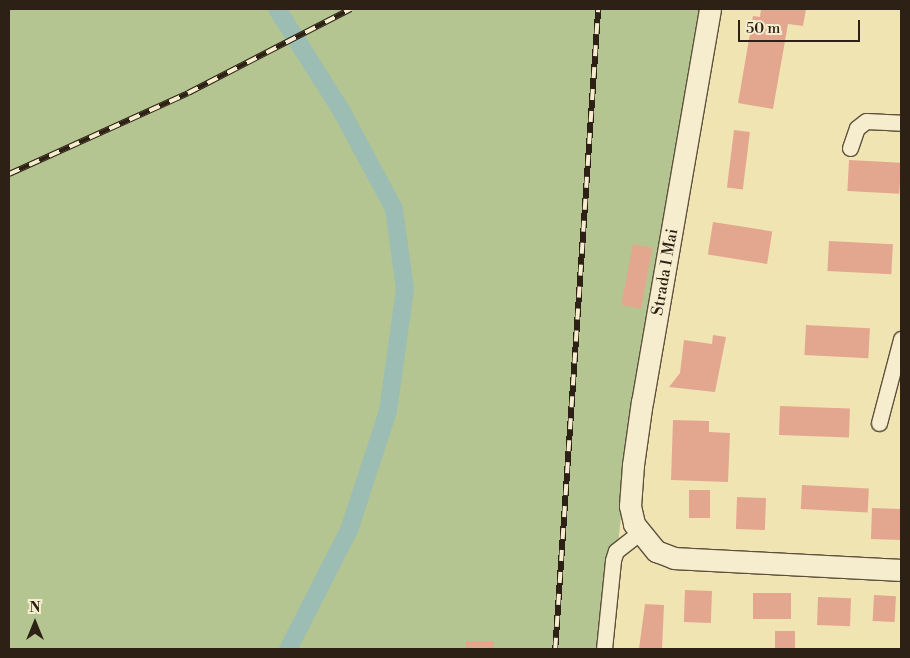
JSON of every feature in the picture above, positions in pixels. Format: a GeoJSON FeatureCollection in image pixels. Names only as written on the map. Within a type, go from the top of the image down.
{"type":"FeatureCollection","features":[{"type":"Feature","properties":{"kind":"main road","name":"Strada 1 Mai"},"geometry":{"type":"LineString","coordinates":[[638,534],[630,506],[633,465],[710,9]]}},
{"type":"Feature","properties":{"kind":"main road"},"geometry":{"type":"LineString","coordinates":[[638,534],[656,551],[674,558],[901,570]]}},
{"type":"Feature","properties":{"kind":"street"},"geometry":{"type":"LineString","coordinates":[[850,148],[857,128],[866,121],[901,123]]}},
{"type":"Feature","properties":{"kind":"street"},"geometry":{"type":"LineString","coordinates":[[879,424],[901,339]]}},
{"type":"Feature","properties":{"kind":"street"},"geometry":{"type":"LineString","coordinates":[[604,649],[613,560],[616,551],[638,534]]}},
{"type":"Feature","properties":{"kind":"green space"},"geometry":{"type":"Polygon","coordinates":[[[9,9],[702,9],[630,423],[608,649],[9,649],[9,9]]]}},
{"type":"Feature","properties":{"kind":"building"},"geometry":{"type":"Polygon","coordinates":[[[761,9],[806,9],[803,26],[788,24],[773,109],[738,103],[753,16],[760,17],[761,9]]]}},
{"type":"Feature","properties":{"kind":"building"},"geometry":{"type":"Polygon","coordinates":[[[734,130],[750,132],[743,190],[727,188],[734,130]]]}},
{"type":"Feature","properties":{"kind":"building"},"geometry":{"type":"Polygon","coordinates":[[[849,160],[901,163],[899,194],[847,191],[849,160]]]}},
{"type":"Feature","properties":{"kind":"building"},"geometry":{"type":"Polygon","coordinates":[[[713,222],[772,231],[767,264],[708,255],[713,222]]]}},
{"type":"Feature","properties":{"kind":"building"},"geometry":{"type":"Polygon","coordinates":[[[829,241],[893,244],[891,274],[827,271],[829,241]]]}},
{"type":"Feature","properties":{"kind":"building"},"geometry":{"type":"Polygon","coordinates":[[[633,244],[653,248],[641,309],[621,305],[633,244]]]}},
{"type":"Feature","properties":{"kind":"building"},"geometry":{"type":"Polygon","coordinates":[[[806,325],[870,328],[868,358],[804,355],[806,325]]]}},
{"type":"Feature","properties":{"kind":"building"},"geometry":{"type":"Polygon","coordinates":[[[713,335],[726,337],[715,392],[669,387],[680,373],[684,340],[712,344],[713,335]]]}},
{"type":"Feature","properties":{"kind":"building"},"geometry":{"type":"Polygon","coordinates":[[[780,406],[850,408],[849,437],[779,435],[780,406]]]}},
{"type":"Feature","properties":{"kind":"building"},"geometry":{"type":"Polygon","coordinates":[[[673,420],[709,421],[709,432],[730,433],[728,482],[671,480],[673,420]]]}},
{"type":"Feature","properties":{"kind":"building"},"geometry":{"type":"Polygon","coordinates":[[[802,485],[869,489],[868,512],[801,509],[802,485]]]}},
{"type":"Feature","properties":{"kind":"building"},"geometry":{"type":"Polygon","coordinates":[[[689,490],[710,490],[710,518],[689,518],[689,490]]]}},
{"type":"Feature","properties":{"kind":"building"},"geometry":{"type":"Polygon","coordinates":[[[737,497],[766,498],[765,530],[736,529],[737,497]]]}},
{"type":"Feature","properties":{"kind":"building"},"geometry":{"type":"Polygon","coordinates":[[[872,508],[901,509],[900,540],[871,539],[872,508]]]}},
{"type":"Feature","properties":{"kind":"building"},"geometry":{"type":"Polygon","coordinates":[[[685,590],[712,591],[711,623],[684,622],[685,590]]]}},
{"type":"Feature","properties":{"kind":"building"},"geometry":{"type":"Polygon","coordinates":[[[753,593],[791,593],[791,619],[753,619],[753,593]]]}},
{"type":"Feature","properties":{"kind":"building"},"geometry":{"type":"Polygon","coordinates":[[[874,595],[896,596],[895,622],[873,621],[874,595]]]}},
{"type":"Feature","properties":{"kind":"building"},"geometry":{"type":"Polygon","coordinates":[[[818,597],[851,598],[850,626],[817,625],[818,597]]]}},
{"type":"Feature","properties":{"kind":"building"},"geometry":{"type":"Polygon","coordinates":[[[645,604],[664,605],[662,649],[639,649],[645,604]]]}},
{"type":"Feature","properties":{"kind":"building"},"geometry":{"type":"Polygon","coordinates":[[[775,631],[795,631],[795,649],[775,649],[775,631]]]}},
{"type":"Feature","properties":{"kind":"building"},"geometry":{"type":"Polygon","coordinates":[[[466,641],[494,641],[494,649],[466,649],[466,641]]]}},
{"type":"Feature","properties":{"kind":"waterway"},"geometry":{"type":"LineString","coordinates":[[277,9],[341,110],[394,209],[405,289],[388,411],[349,530],[288,649]]}},
{"type":"Feature","properties":{"kind":"railway"},"geometry":{"type":"LineString","coordinates":[[9,174],[188,93],[351,9]]}},
{"type":"Feature","properties":{"kind":"railway"},"geometry":{"type":"LineString","coordinates":[[555,649],[598,9]]}}]}
